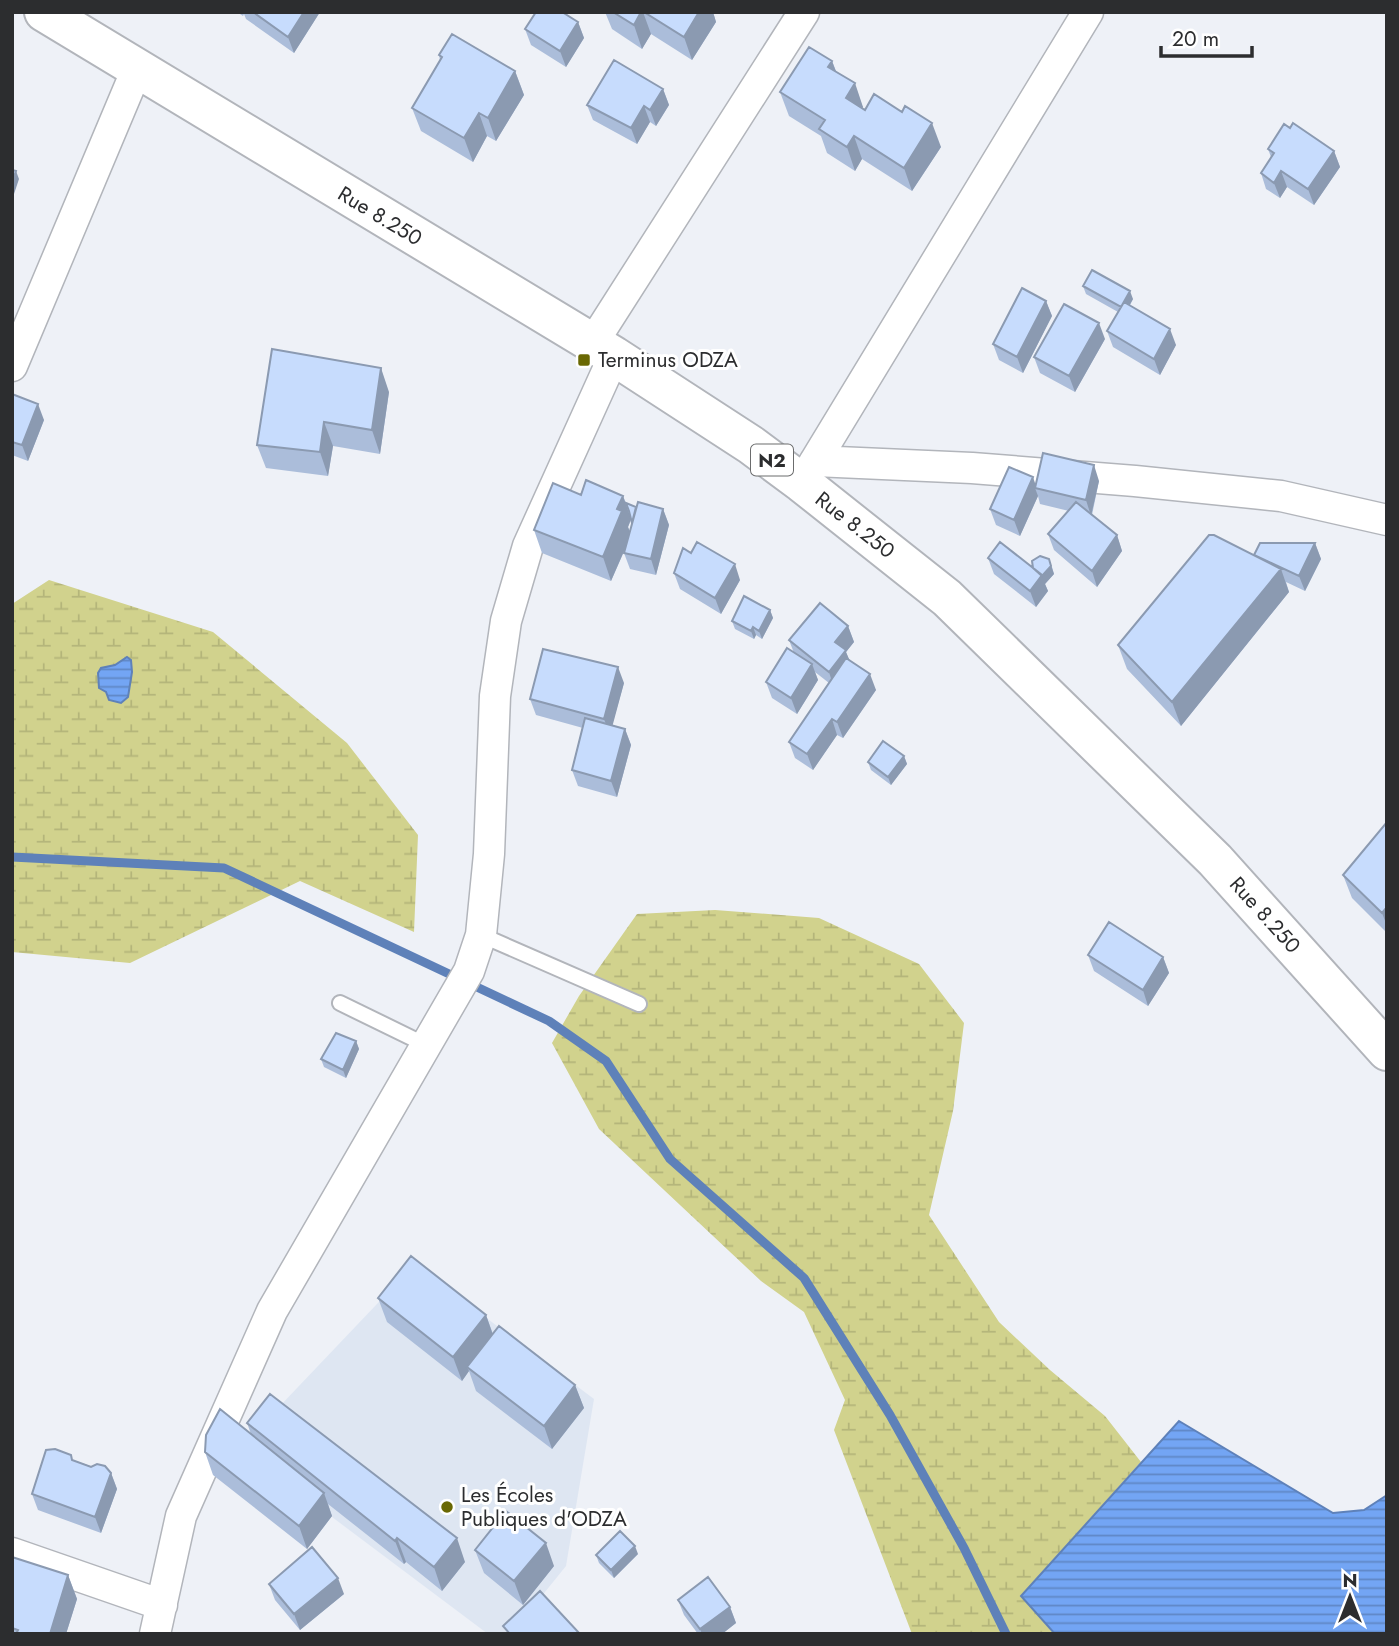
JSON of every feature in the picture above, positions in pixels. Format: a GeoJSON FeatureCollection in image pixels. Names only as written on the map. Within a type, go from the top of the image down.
{"type":"FeatureCollection","features":[{"type":"Feature","properties":{"kind":"highway","name":"Rue 8.250"},"geometry":{"type":"LineString","coordinates":[[50,14],[603,350],[751,445],[808,472],[947,598],[1215,860],[1387,1051]]}},
{"type":"Feature","properties":{"kind":"street"},"geometry":{"type":"LineString","coordinates":[[12,1553],[158,1620],[181,1516],[272,1311],[469,971],[481,935],[489,854],[495,696],[506,621],[528,546],[603,350],[804,12]]}},
{"type":"Feature","properties":{"kind":"street"},"geometry":{"type":"LineString","coordinates":[[808,472],[1088,12]]}},
{"type":"Feature","properties":{"kind":"street"},"geometry":{"type":"LineString","coordinates":[[12,366],[137,69]]}},
{"type":"Feature","properties":{"kind":"street"},"geometry":{"type":"LineString","coordinates":[[808,472],[972,468],[1135,481],[1281,496],[1387,520]]}},
{"type":"Feature","properties":{"kind":"lane"},"geometry":{"type":"LineString","coordinates":[[481,935],[639,1004]]}},
{"type":"Feature","properties":{"kind":"lane"},"geometry":{"type":"LineString","coordinates":[[340,1003],[426,1045]]}},
{"type":"Feature","properties":{"kind":"shaded area","name":"Les Écoles Publiques d'ODZA"},"geometry":{"type":"Polygon","coordinates":[[[415,1264],[594,1399],[566,1566],[511,1634],[488,1634],[240,1448],[415,1264]]]}},
{"type":"Feature","properties":{"kind":"green space"},"geometry":{"type":"Polygon","coordinates":[[[49,580],[213,632],[347,743],[418,835],[414,932],[300,881],[130,963],[12,952],[12,604],[49,580]]]}},
{"type":"Feature","properties":{"kind":"green space"},"geometry":{"type":"Polygon","coordinates":[[[715,910],[819,918],[919,964],[964,1023],[953,1111],[929,1215],[999,1322],[1105,1416],[1141,1462],[1021,1596],[1055,1634],[912,1634],[834,1430],[845,1400],[804,1312],[761,1281],[599,1129],[552,1043],[579,996],[637,914],[715,910]]]}},
{"type":"Feature","properties":{"kind":"water"},"geometry":{"type":"Polygon","coordinates":[[[127,657],[131,660],[132,672],[128,697],[121,703],[109,700],[106,692],[99,688],[98,673],[101,668],[115,665],[127,657]]]}},
{"type":"Feature","properties":{"kind":"water"},"geometry":{"type":"Polygon","coordinates":[[[1179,1421],[1333,1513],[1364,1510],[1387,1495],[1387,1634],[1055,1634],[1021,1596],[1179,1421]]]}},
{"type":"Feature","properties":{"kind":"building"},"geometry":{"type":"Polygon","coordinates":[[[253,12],[304,12],[288,37],[253,12]]]}},
{"type":"Feature","properties":{"kind":"building"},"geometry":{"type":"Polygon","coordinates":[[[536,12],[562,12],[578,22],[560,51],[525,29],[536,12]]]}},
{"type":"Feature","properties":{"kind":"building"},"geometry":{"type":"Polygon","coordinates":[[[613,12],[641,12],[634,25],[613,12]]]}},
{"type":"Feature","properties":{"kind":"building"},"geometry":{"type":"Polygon","coordinates":[[[644,12],[699,12],[684,37],[644,12]]]}},
{"type":"Feature","properties":{"kind":"building"},"geometry":{"type":"Polygon","coordinates":[[[452,34],[515,71],[488,118],[479,113],[464,138],[412,108],[442,57],[439,55],[452,34]]]}},
{"type":"Feature","properties":{"kind":"building"},"geometry":{"type":"Polygon","coordinates":[[[809,47],[832,61],[828,67],[855,83],[846,98],[865,110],[874,94],[902,112],[905,106],[932,123],[904,168],[854,136],[847,147],[819,129],[825,120],[780,92],[809,47]]]}},
{"type":"Feature","properties":{"kind":"building"},"geometry":{"type":"Polygon","coordinates":[[[614,60],[663,89],[650,110],[644,106],[631,128],[587,105],[614,60]]]}},
{"type":"Feature","properties":{"kind":"building"},"geometry":{"type":"Polygon","coordinates":[[[1293,123],[1334,151],[1308,189],[1281,171],[1274,183],[1261,173],[1274,153],[1268,149],[1284,124],[1290,128],[1293,123]]]}},
{"type":"Feature","properties":{"kind":"building"},"geometry":{"type":"Polygon","coordinates":[[[1092,270],[1130,291],[1121,307],[1083,286],[1092,270]]]}},
{"type":"Feature","properties":{"kind":"building"},"geometry":{"type":"Polygon","coordinates":[[[1022,288],[1046,301],[1017,357],[993,344],[1022,288]]]}},
{"type":"Feature","properties":{"kind":"building"},"geometry":{"type":"Polygon","coordinates":[[[1124,302],[1170,329],[1154,359],[1107,331],[1124,302]]]}},
{"type":"Feature","properties":{"kind":"building"},"geometry":{"type":"Polygon","coordinates":[[[1064,304],[1099,323],[1069,376],[1034,357],[1064,304]]]}},
{"type":"Feature","properties":{"kind":"building"},"geometry":{"type":"Polygon","coordinates":[[[272,349],[381,368],[372,430],[324,422],[320,452],[257,445],[272,349]]]}},
{"type":"Feature","properties":{"kind":"building"},"geometry":{"type":"Polygon","coordinates":[[[12,394],[38,404],[22,445],[12,442],[12,394]]]}},
{"type":"Feature","properties":{"kind":"building"},"geometry":{"type":"Polygon","coordinates":[[[1043,453],[1094,465],[1086,500],[1035,488],[1043,453]]]}},
{"type":"Feature","properties":{"kind":"building"},"geometry":{"type":"Polygon","coordinates":[[[1009,467],[1033,477],[1014,520],[990,509],[1009,467]]]}},
{"type":"Feature","properties":{"kind":"building"},"geometry":{"type":"Polygon","coordinates":[[[586,480],[623,496],[617,509],[622,511],[603,557],[534,530],[553,483],[581,495],[586,480]]]}},
{"type":"Feature","properties":{"kind":"building"},"geometry":{"type":"Polygon","coordinates":[[[638,502],[663,509],[651,559],[624,553],[638,502]]]}},
{"type":"Feature","properties":{"kind":"building"},"geometry":{"type":"Polygon","coordinates":[[[1076,502],[1117,535],[1092,571],[1048,534],[1076,502]]]}},
{"type":"Feature","properties":{"kind":"building"},"geometry":{"type":"Polygon","coordinates":[[[626,503],[636,507],[632,523],[629,511],[626,503]]]}},
{"type":"Feature","properties":{"kind":"building"},"geometry":{"type":"Polygon","coordinates":[[[1209,535],[1214,535],[1281,569],[1172,702],[1118,645],[1209,535]]]}},
{"type":"Feature","properties":{"kind":"building"},"geometry":{"type":"Polygon","coordinates":[[[697,542],[735,564],[715,598],[674,573],[683,548],[691,553],[697,542]]]}},
{"type":"Feature","properties":{"kind":"building"},"geometry":{"type":"Polygon","coordinates":[[[1000,542],[1042,575],[1030,591],[988,558],[1000,542]]]}},
{"type":"Feature","properties":{"kind":"building"},"geometry":{"type":"Polygon","coordinates":[[[1260,543],[1315,543],[1299,576],[1254,555],[1260,543]]]}},
{"type":"Feature","properties":{"kind":"building"},"geometry":{"type":"Polygon","coordinates":[[[1040,556],[1049,559],[1051,566],[1042,576],[1033,568],[1032,561],[1040,556]]]}},
{"type":"Feature","properties":{"kind":"building"},"geometry":{"type":"Polygon","coordinates":[[[744,596],[770,610],[759,631],[753,627],[751,631],[732,621],[744,596]]]}},
{"type":"Feature","properties":{"kind":"building"},"geometry":{"type":"Polygon","coordinates":[[[820,603],[848,626],[835,642],[846,650],[829,672],[789,640],[820,603]]]}},
{"type":"Feature","properties":{"kind":"building"},"geometry":{"type":"Polygon","coordinates":[[[787,648],[812,664],[791,698],[766,682],[787,648]]]}},
{"type":"Feature","properties":{"kind":"building"},"geometry":{"type":"Polygon","coordinates":[[[543,649],[618,667],[604,719],[530,699],[543,649]]]}},
{"type":"Feature","properties":{"kind":"building"},"geometry":{"type":"Polygon","coordinates":[[[846,658],[870,674],[837,722],[832,719],[807,754],[789,742],[846,658]]]}},
{"type":"Feature","properties":{"kind":"building"},"geometry":{"type":"Polygon","coordinates":[[[585,718],[625,729],[611,781],[572,770],[585,718]]]}},
{"type":"Feature","properties":{"kind":"building"},"geometry":{"type":"Polygon","coordinates":[[[883,741],[904,756],[888,777],[868,762],[883,741]]]}},
{"type":"Feature","properties":{"kind":"building"},"geometry":{"type":"Polygon","coordinates":[[[1387,822],[1387,907],[1382,913],[1343,875],[1387,822]]]}},
{"type":"Feature","properties":{"kind":"building"},"geometry":{"type":"Polygon","coordinates":[[[1109,922],[1163,957],[1143,990],[1088,955],[1109,922]]]}},
{"type":"Feature","properties":{"kind":"building"},"geometry":{"type":"Polygon","coordinates":[[[336,1033],[356,1041],[343,1070],[321,1059],[336,1033]]]}},
{"type":"Feature","properties":{"kind":"building"},"geometry":{"type":"Polygon","coordinates":[[[411,1256],[486,1315],[453,1357],[378,1298],[411,1256]]]}},
{"type":"Feature","properties":{"kind":"building"},"geometry":{"type":"Polygon","coordinates":[[[499,1326],[575,1385],[544,1426],[467,1367],[499,1326]]]}},
{"type":"Feature","properties":{"kind":"building"},"geometry":{"type":"Polygon","coordinates":[[[270,1394],[457,1538],[434,1567],[397,1538],[395,1541],[247,1423],[270,1394]]]}},
{"type":"Feature","properties":{"kind":"building"},"geometry":{"type":"Polygon","coordinates":[[[220,1409],[324,1493],[299,1526],[205,1452],[206,1435],[220,1409]]]}},
{"type":"Feature","properties":{"kind":"building"},"geometry":{"type":"Polygon","coordinates":[[[55,1449],[71,1455],[72,1460],[91,1467],[97,1464],[105,1466],[111,1473],[95,1517],[32,1494],[46,1450],[55,1449]]]}},
{"type":"Feature","properties":{"kind":"building"},"geometry":{"type":"Polygon","coordinates":[[[506,1511],[546,1543],[514,1581],[475,1550],[506,1511]]]}},
{"type":"Feature","properties":{"kind":"building"},"geometry":{"type":"Polygon","coordinates":[[[620,1531],[635,1546],[611,1570],[596,1555],[620,1531]]]}},
{"type":"Feature","properties":{"kind":"building"},"geometry":{"type":"Polygon","coordinates":[[[312,1547],[338,1578],[294,1614],[269,1584],[312,1547]]]}},
{"type":"Feature","properties":{"kind":"building"},"geometry":{"type":"Polygon","coordinates":[[[12,1557],[68,1575],[50,1634],[16,1634],[18,1630],[12,1628],[12,1557]]]}},
{"type":"Feature","properties":{"kind":"building"},"geometry":{"type":"Polygon","coordinates":[[[708,1577],[730,1607],[700,1629],[678,1600],[708,1577]]]}},
{"type":"Feature","properties":{"kind":"building"},"geometry":{"type":"Polygon","coordinates":[[[540,1591],[580,1634],[510,1634],[503,1626],[540,1591]]]}},
{"type":"Feature","properties":{"kind":"waterway"},"geometry":{"type":"LineString","coordinates":[[12,857],[224,868],[549,1021],[606,1061],[670,1159],[804,1278],[890,1415],[964,1548],[1006,1634]]}},
{"type":"Feature","properties":{"kind":"place","name":"Terminus ODZA"},"geometry":{"type":"Point","coordinates":[584,360]}},
{"type":"Feature","properties":{"kind":"place","name":"Les Écoles Publiques d'ODZA"},"geometry":{"type":"Point","coordinates":[447,1507]}}]}
